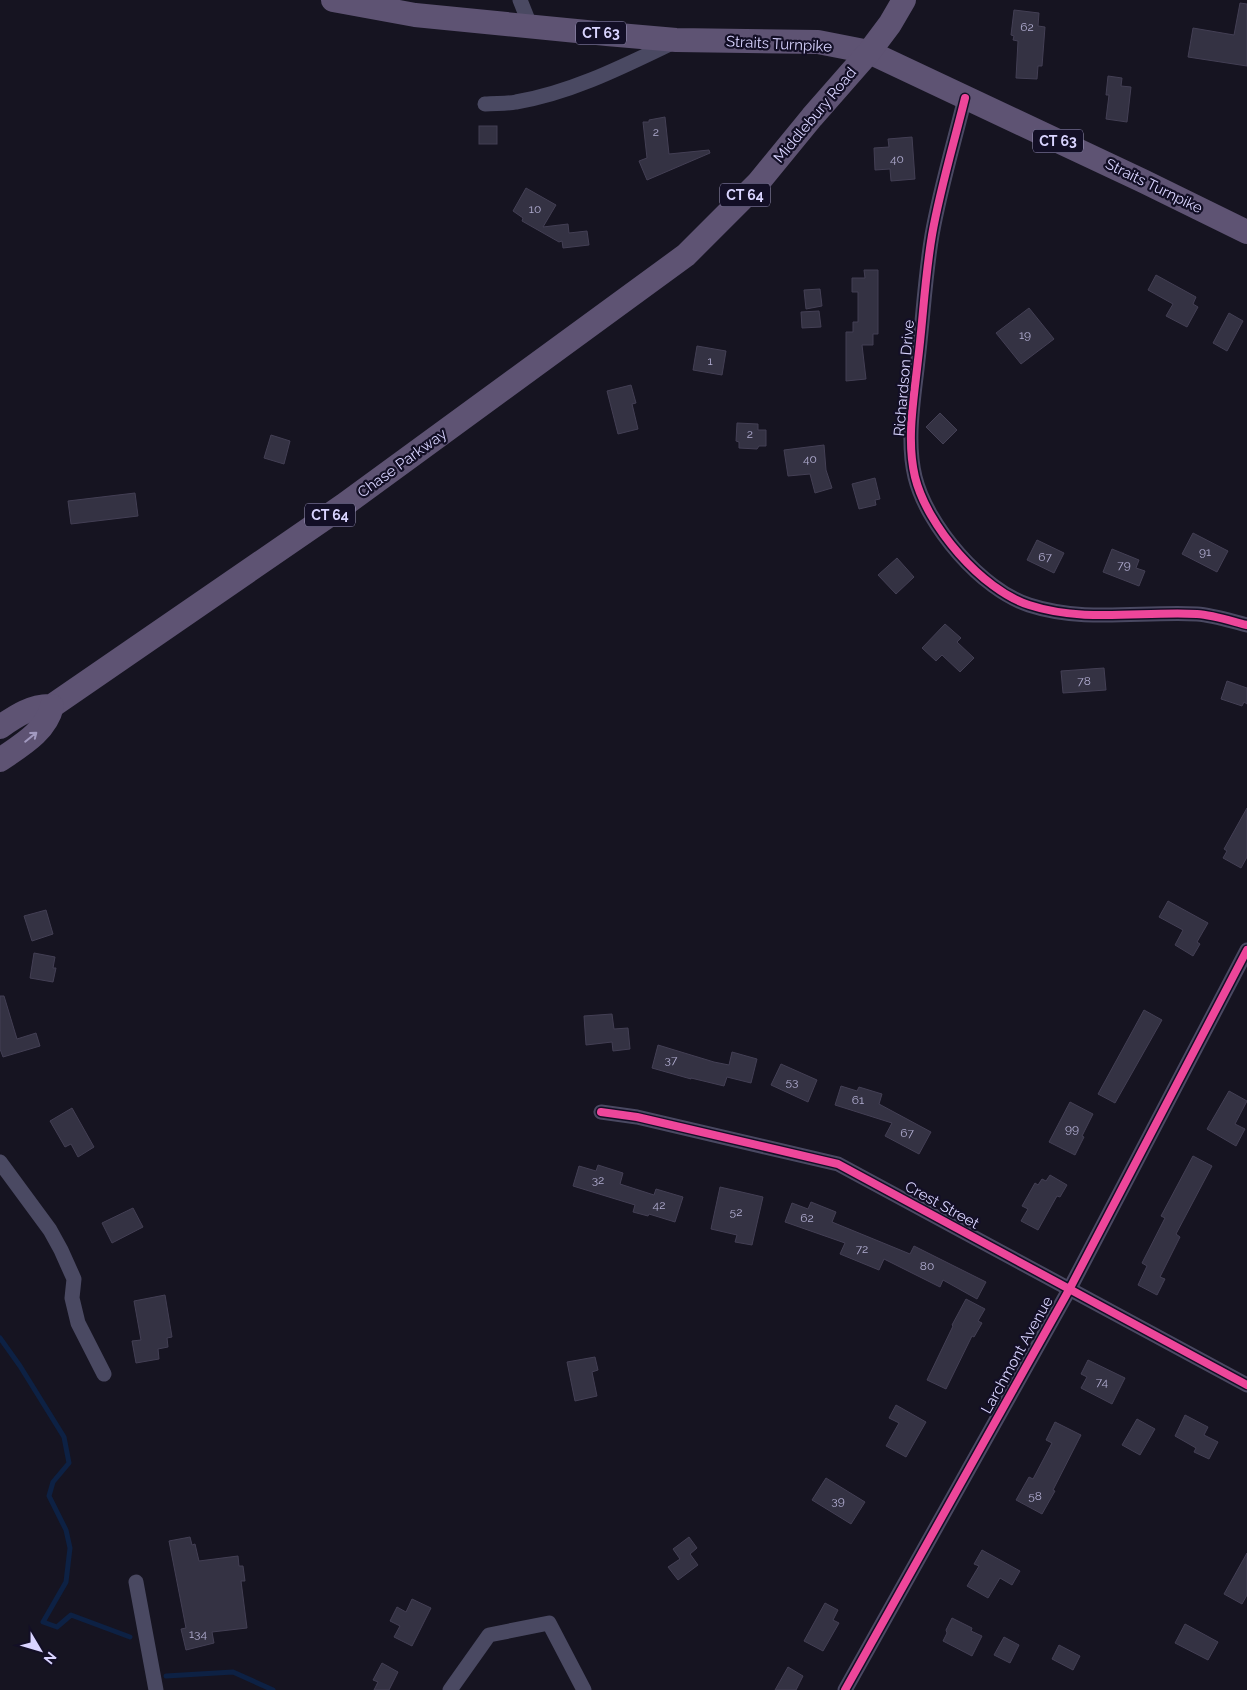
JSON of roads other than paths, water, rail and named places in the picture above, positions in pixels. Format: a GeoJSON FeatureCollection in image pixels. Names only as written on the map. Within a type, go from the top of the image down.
{"type":"FeatureCollection","features":[{"type":"Feature","properties":{"kind":"main road","name":"Straits Turnpike"},"geometry":{"type":"LineString","coordinates":[[333,0],[415,15],[676,40],[818,42],[869,52],[1143,180],[1247,232]]}},
{"type":"Feature","properties":{"kind":"main road","name":"Middlebury Road"},"geometry":{"type":"LineString","coordinates":[[601,317],[686,255],[758,183],[869,52],[890,24],[904,0]]}},
{"type":"Feature","properties":{"kind":"main road","name":"Chase Parkway"},"geometry":{"type":"LineString","coordinates":[[0,727],[32,708],[52,706],[344,505],[601,317]]}},
{"type":"Feature","properties":{"kind":"main road","name":"Chase Parkway"},"geometry":{"type":"LineString","coordinates":[[0,760],[38,731],[48,719],[52,706]]}},
{"type":"Feature","properties":{"kind":"street"},"geometry":{"type":"LineString","coordinates":[[520,0],[530,25]]}},
{"type":"Feature","properties":{"kind":"street"},"geometry":{"type":"LineString","coordinates":[[485,104],[515,103],[556,92],[615,70],[676,40]]}},
{"type":"Feature","properties":{"kind":"street","name":"Richardson Drive"},"geometry":{"type":"LineString","coordinates":[[965,98],[932,236],[914,400],[911,451],[923,499],[934,520],[954,548],[976,570],[999,589],[1027,605],[1055,613],[1092,616],[1198,614],[1247,625]]}},
{"type":"Feature","properties":{"kind":"street","name":"Larchmont Avenue"},"geometry":{"type":"LineString","coordinates":[[845,1690],[1069,1290],[1247,950]]}},
{"type":"Feature","properties":{"kind":"street","name":"Crest Street"},"geometry":{"type":"LineString","coordinates":[[601,1112],[637,1117],[838,1164],[1247,1385]]}},
{"type":"Feature","properties":{"kind":"street"},"geometry":{"type":"LineString","coordinates":[[0,1162],[50,1230],[61,1250],[74,1279],[72,1298],[78,1323],[104,1374]]}},
{"type":"Feature","properties":{"kind":"street"},"geometry":{"type":"LineString","coordinates":[[136,1582],[156,1690]]}},
{"type":"Feature","properties":{"kind":"street"},"geometry":{"type":"LineString","coordinates":[[450,1690],[489,1635],[549,1623],[584,1690]]}},
{"type":"Feature","properties":{"kind":"waterway"},"geometry":{"type":"LineString","coordinates":[[0,1338],[20,1366],[64,1437],[69,1463],[53,1482],[49,1496],[66,1530],[70,1548],[66,1582],[43,1622],[57,1627],[71,1615],[130,1637]]}},
{"type":"Feature","properties":{"kind":"waterway"},"geometry":{"type":"LineString","coordinates":[[166,1676],[233,1672],[273,1690]]}}]}
